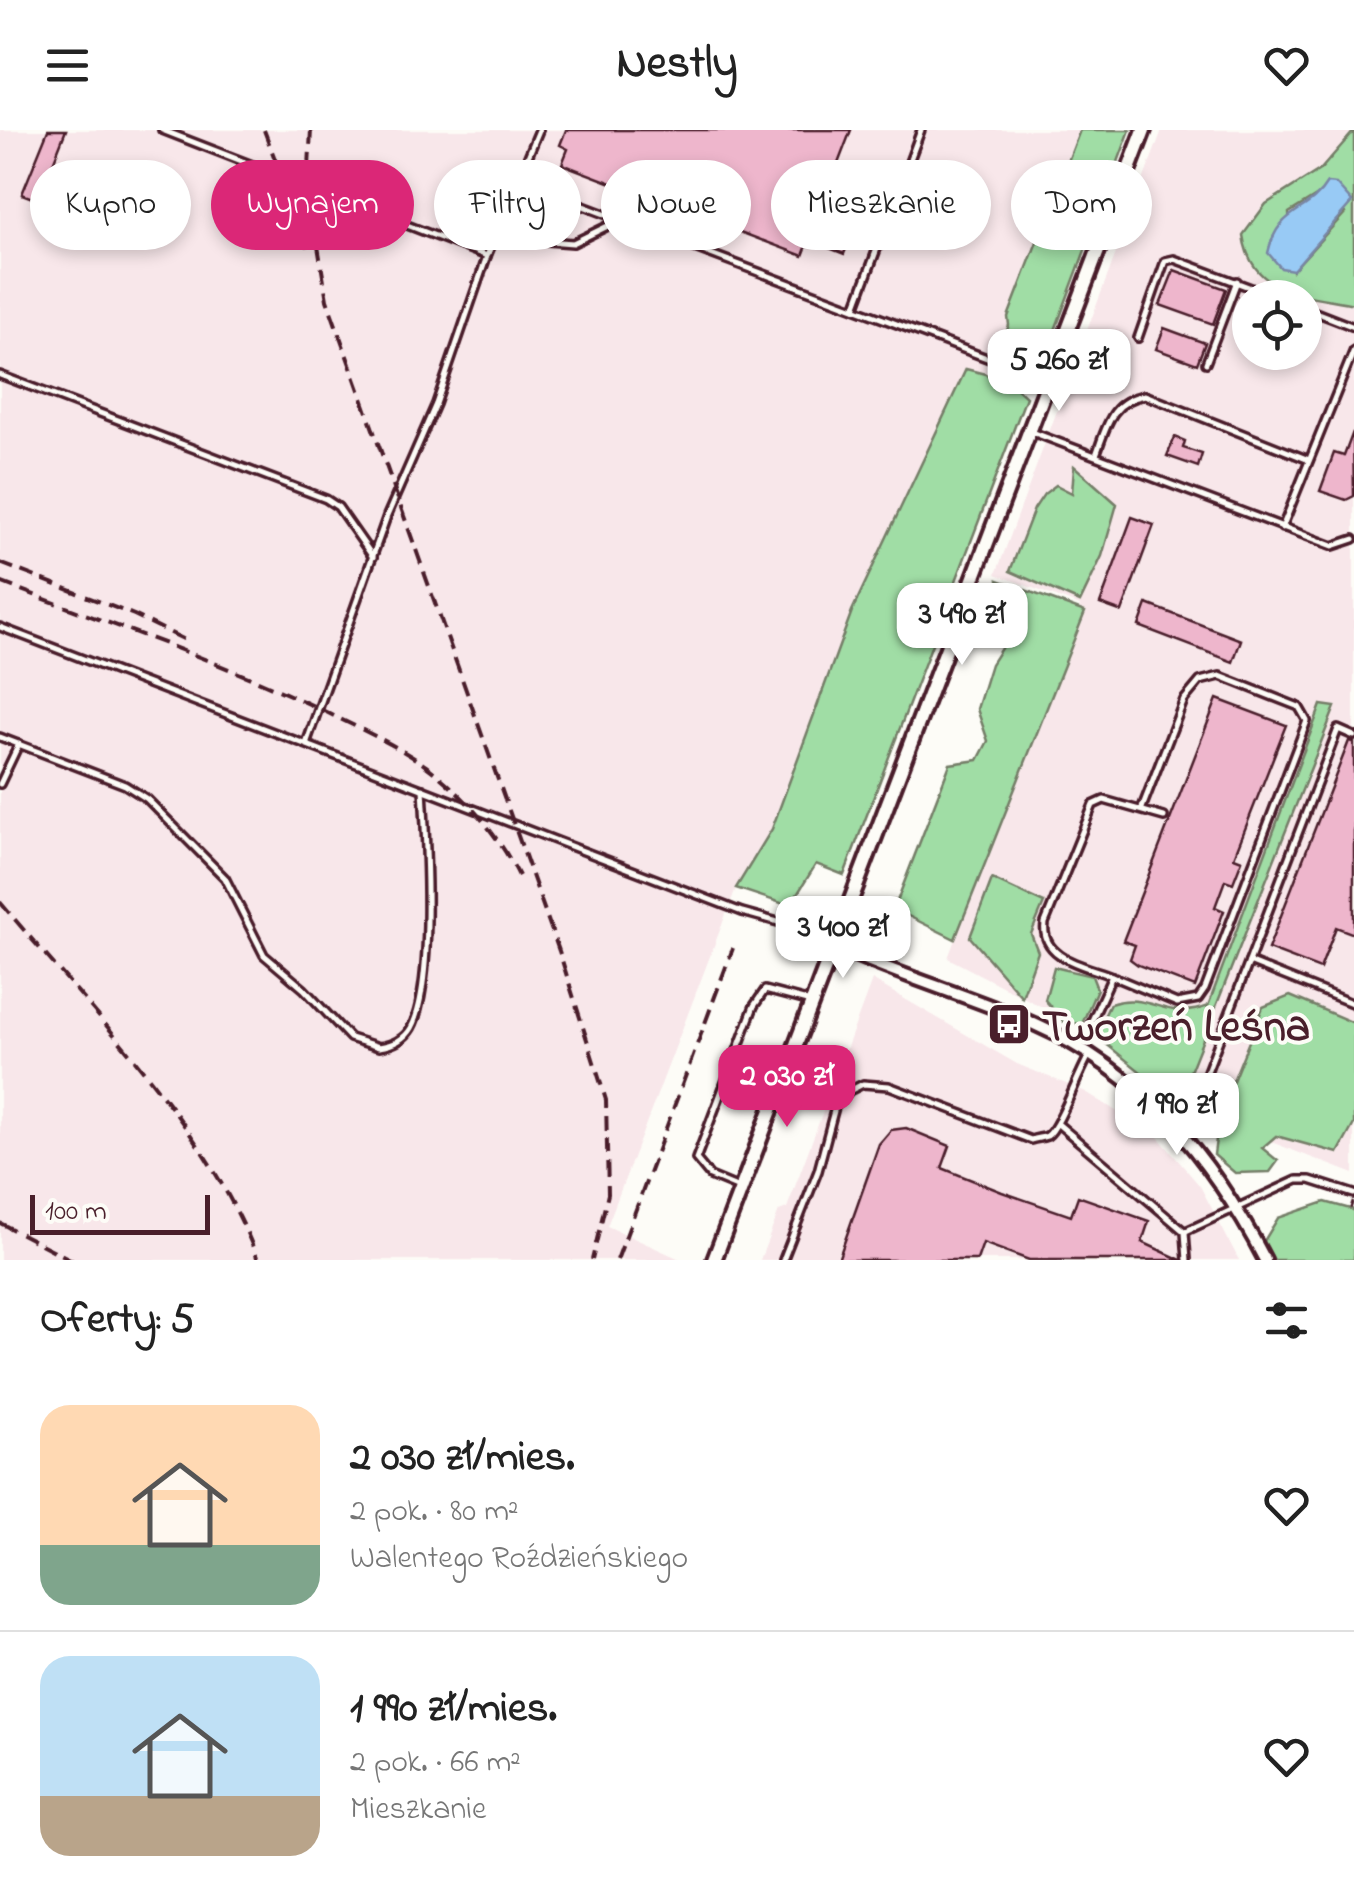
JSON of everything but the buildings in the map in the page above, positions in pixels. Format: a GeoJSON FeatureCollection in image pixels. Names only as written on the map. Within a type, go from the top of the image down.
{"type":"FeatureCollection","features":[{"type":"Feature","properties":{"kind":"street"},"geometry":{"type":"LineString","coordinates":[[714,1260],[1144,130]]}},
{"type":"Feature","properties":{"kind":"street"},"geometry":{"type":"LineString","coordinates":[[808,930],[1023,1019],[1085,1051],[1126,1080],[1174,1124],[1236,1207],[1265,1260]]}},
{"type":"Feature","properties":{"kind":"lane"},"geometry":{"type":"LineString","coordinates":[[162,130],[487,256]]}},
{"type":"Feature","properties":{"kind":"lane"},"geometry":{"type":"LineString","coordinates":[[528,160],[539,130]]}},
{"type":"Feature","properties":{"kind":"lane"},"geometry":{"type":"LineString","coordinates":[[856,308],[921,130]]}},
{"type":"Feature","properties":{"kind":"lane"},"geometry":{"type":"LineString","coordinates":[[306,744],[491,250]]}},
{"type":"Feature","properties":{"kind":"lane"},"geometry":{"type":"LineString","coordinates":[[700,250],[1049,381]]}},
{"type":"Feature","properties":{"kind":"lane"},"geometry":{"type":"LineString","coordinates":[[1138,338],[1165,261],[1174,259],[1234,280]]}},
{"type":"Feature","properties":{"kind":"lane"},"geometry":{"type":"LineString","coordinates":[[1206,364],[1232,294]]}},
{"type":"Feature","properties":{"kind":"lane"},"geometry":{"type":"LineString","coordinates":[[1322,315],[1354,327]]}},
{"type":"Feature","properties":{"kind":"lane"},"geometry":{"type":"LineString","coordinates":[[1282,528],[1354,350]]}},
{"type":"Feature","properties":{"kind":"lane"},"geometry":{"type":"LineString","coordinates":[[0,375],[326,500],[338,507],[373,558]]}},
{"type":"Feature","properties":{"kind":"lane"},"geometry":{"type":"LineString","coordinates":[[1096,456],[1113,410],[1125,398],[1145,395],[1309,460]]}},
{"type":"Feature","properties":{"kind":"lane"},"geometry":{"type":"LineString","coordinates":[[1030,432],[1333,546],[1354,539]]}},
{"type":"Feature","properties":{"kind":"lane"},"geometry":{"type":"LineString","coordinates":[[0,627],[742,912],[808,930]]}},
{"type":"Feature","properties":{"kind":"lane"},"geometry":{"type":"LineString","coordinates":[[1142,808],[1184,700],[1200,681],[1220,676],[1299,707],[1307,721],[1205,989],[1198,999],[1177,1003],[1053,950],[1044,932],[1044,923],[1093,805],[1104,800],[1164,817]]}},
{"type":"Feature","properties":{"kind":"lane"},"geometry":{"type":"LineString","coordinates":[[1174,1124],[1195,1103],[1338,730],[1354,736]]}},
{"type":"Feature","properties":{"kind":"lane"},"geometry":{"type":"LineString","coordinates":[[0,737],[125,784],[147,799],[226,878],[264,955],[304,989],[350,1038],[379,1048],[404,1037],[414,1023],[428,892],[423,789]]}},
{"type":"Feature","properties":{"kind":"lane"},"geometry":{"type":"LineString","coordinates":[[0,784],[19,744]]}},
{"type":"Feature","properties":{"kind":"lane"},"geometry":{"type":"LineString","coordinates":[[1249,962],[1354,1004]]}},
{"type":"Feature","properties":{"kind":"lane"},"geometry":{"type":"LineString","coordinates":[[783,1260],[818,1171],[836,1107],[849,1091],[863,1084],[888,1086],[1030,1140],[1048,1135],[1058,1124],[1112,976]]}},
{"type":"Feature","properties":{"kind":"lane"},"geometry":{"type":"LineString","coordinates":[[742,1189],[710,1176],[696,1159],[754,1006],[765,990],[812,1003]]}},
{"type":"Feature","properties":{"kind":"lane"},"geometry":{"type":"LineString","coordinates":[[1058,1124],[1185,1232],[1187,1260]]}},
{"type":"Feature","properties":{"kind":"lane"},"geometry":{"type":"LineString","coordinates":[[1185,1232],[1297,1180],[1310,1180],[1354,1197]]}},
{"type":"Feature","properties":{"kind":"path"},"geometry":{"type":"LineString","coordinates":[[1354,1197],[1350,1210],[1354,1211]]}},
{"type":"Feature","properties":{"kind":"shaded area"},"geometry":{"type":"Polygon","coordinates":[[[0,130],[1080,130],[1068,160],[1011,160],[1011,250],[1034,250],[1008,317],[1009,325],[784,905],[736,888],[607,1226],[682,1260],[0,1260],[0,130]]]}},
{"type":"Feature","properties":{"kind":"shaded area"},"geometry":{"type":"Polygon","coordinates":[[[1162,130],[1354,130],[1354,1174],[1212,1119],[1179,1102],[1154,1077],[1071,1022],[948,958],[1080,606],[996,574],[1117,250],[1152,250],[1151,160],[1162,130]]]}},
{"type":"Feature","properties":{"kind":"shaded area"},"geometry":{"type":"Polygon","coordinates":[[[872,980],[1017,1064],[1086,1092],[1159,1138],[1200,1186],[1239,1260],[760,1260],[779,1211],[787,1208],[872,980]]]}},
{"type":"Feature","properties":{"kind":"green space"},"geometry":{"type":"Polygon","coordinates":[[[1080,130],[1130,130],[1119,160],[1068,160],[1080,130]]]}},
{"type":"Feature","properties":{"kind":"green space"},"geometry":{"type":"Polygon","coordinates":[[[1354,131],[1354,304],[1322,298],[1322,280],[1268,280],[1257,270],[1243,235],[1266,204],[1321,169],[1354,131]],[[1321,193],[1289,213],[1293,270],[1345,213],[1321,193]]]}},
{"type":"Feature","properties":{"kind":"green space"},"geometry":{"type":"Polygon","coordinates":[[[1034,250],[1085,250],[1048,349],[1022,360],[999,351],[1009,325],[1008,317],[1034,250]]]}},
{"type":"Feature","properties":{"kind":"green space"},"geometry":{"type":"Polygon","coordinates":[[[966,369],[1008,380],[1026,397],[844,875],[816,864],[790,906],[736,888],[772,829],[852,611],[966,369]]]}},
{"type":"Feature","properties":{"kind":"green space"},"geometry":{"type":"Polygon","coordinates":[[[1074,466],[1117,504],[1102,556],[1080,602],[1010,571],[1034,509],[1044,494],[1056,485],[1072,493],[1074,466]]]}},
{"type":"Feature","properties":{"kind":"green space"},"geometry":{"type":"Polygon","coordinates":[[[998,580],[1085,612],[955,939],[894,909],[950,764],[978,760],[988,741],[977,709],[991,664],[1007,639],[998,580]]]}},
{"type":"Feature","properties":{"kind":"green space"},"geometry":{"type":"Polygon","coordinates":[[[1321,705],[1335,707],[1178,1102],[1095,1035],[1110,1004],[1136,1001],[1180,1011],[1208,1006],[1321,705]]]}},
{"type":"Feature","properties":{"kind":"green space"},"geometry":{"type":"Polygon","coordinates":[[[992,879],[1044,903],[1031,934],[1038,952],[1022,997],[970,937],[992,879]]]}},
{"type":"Feature","properties":{"kind":"green space"},"geometry":{"type":"Polygon","coordinates":[[[1054,967],[1092,976],[1097,989],[1082,1024],[1064,1022],[1045,1000],[1054,967]]]}},
{"type":"Feature","properties":{"kind":"green space"},"geometry":{"type":"Polygon","coordinates":[[[1290,996],[1354,1023],[1354,1124],[1338,1153],[1276,1136],[1262,1148],[1278,1161],[1270,1172],[1235,1173],[1214,1155],[1219,1115],[1263,1007],[1290,996]]]}},
{"type":"Feature","properties":{"kind":"green space"},"geometry":{"type":"Polygon","coordinates":[[[1325,1202],[1354,1210],[1354,1260],[1274,1260],[1264,1241],[1278,1218],[1325,1202]]]}},
{"type":"Feature","properties":{"kind":"water"},"geometry":{"type":"Polygon","coordinates":[[[1327,183],[1336,184],[1352,202],[1293,270],[1281,268],[1268,253],[1273,238],[1286,219],[1327,183]]]}},
{"type":"Feature","properties":{"kind":"railway"},"geometry":{"type":"LineString","coordinates":[[264,130],[275,160]]}},
{"type":"Feature","properties":{"kind":"railway"},"geometry":{"type":"LineString","coordinates":[[311,130],[308,186],[327,300],[559,951],[606,1100],[608,1194],[592,1260]]}},
{"type":"Feature","properties":{"kind":"railway"},"geometry":{"type":"LineString","coordinates":[[0,563],[134,615],[185,640]]}},
{"type":"Feature","properties":{"kind":"railway"},"geometry":{"type":"LineString","coordinates":[[0,582],[246,676],[402,751],[440,777],[466,802],[519,876]]}},
{"type":"Feature","properties":{"kind":"railway"},"geometry":{"type":"LineString","coordinates":[[0,902],[179,1117],[237,1211],[258,1260]]}},
{"type":"Feature","properties":{"kind":"railway"},"geometry":{"type":"LineString","coordinates":[[617,1260],[733,948]]}},
{"type":"Feature","properties":{"kind":"railway"},"geometry":{"type":"LineString","coordinates":[[0,1223],[72,1260]]}},
{"type":"Feature","properties":{"kind":"place","name":"Tworzeń Leśna"},"geometry":{"type":"Point","coordinates":[1009,1024]}}]}
